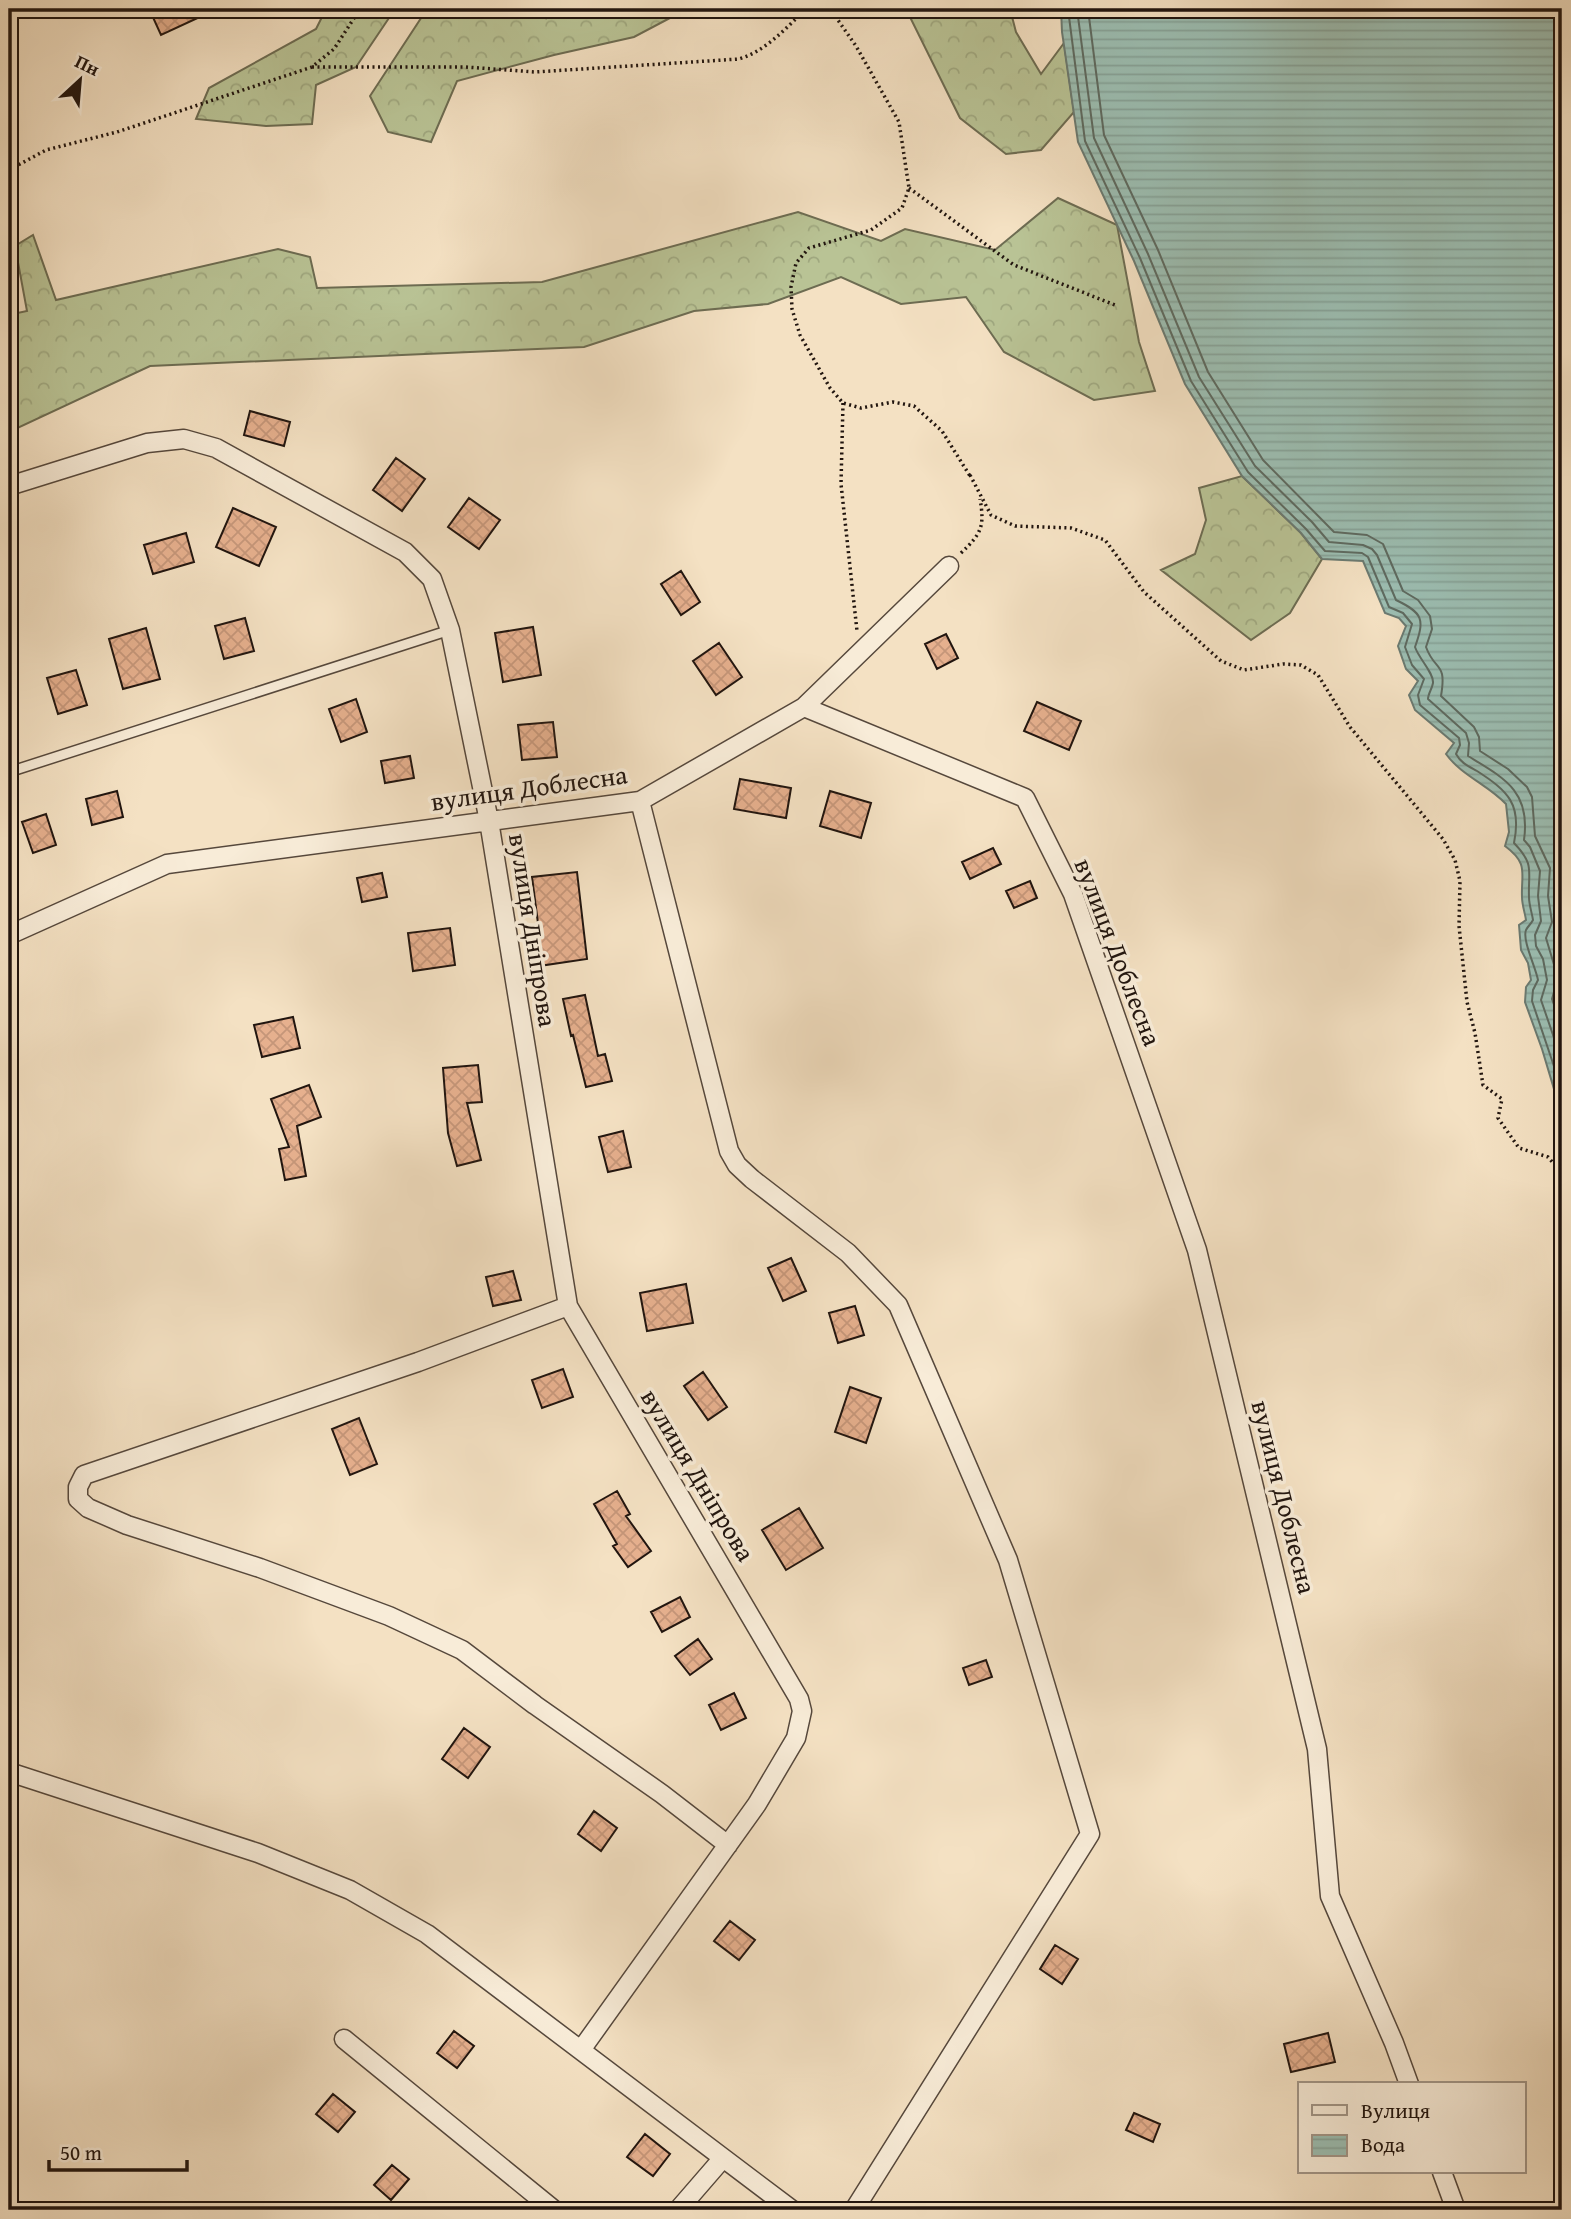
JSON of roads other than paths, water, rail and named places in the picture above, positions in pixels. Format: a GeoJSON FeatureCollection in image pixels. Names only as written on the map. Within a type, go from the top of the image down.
{"type":"FeatureCollection","features":[{"type":"Feature","properties":{"kind":"street","name":"вулиця Дніпрова"},"geometry":{"type":"LineString","coordinates":[[9,486],[148,443],[184,439],[216,447],[405,552],[432,579],[450,630],[489,821],[568,1306],[799,1699],[802,1711],[796,1738],[757,1804],[728,1845]]}},
{"type":"Feature","properties":{"kind":"street"},"geometry":{"type":"LineString","coordinates":[[804,707],[950,566]]}},
{"type":"Feature","properties":{"kind":"street","name":"вулиця Доблесна"},"geometry":{"type":"LineString","coordinates":[[9,935],[167,864],[640,801],[804,707],[1025,798],[1073,894],[1197,1250],[1317,1749],[1330,1896],[1408,2082]]}},
{"type":"Feature","properties":{"kind":"street"},"geometry":{"type":"LineString","coordinates":[[640,801],[729,1151],[737,1165],[752,1179],[848,1253],[898,1305],[1008,1560],[1090,1834],[854,2210]]}},
{"type":"Feature","properties":{"kind":"street"},"geometry":{"type":"LineString","coordinates":[[568,1306],[418,1362],[85,1475],[78,1487],[78,1499],[88,1508],[127,1525],[260,1568],[389,1616],[462,1650],[662,1794],[728,1845],[581,2050]]}},
{"type":"Feature","properties":{"kind":"street"},"geometry":{"type":"LineString","coordinates":[[9,1772],[258,1853],[350,1890],[427,1934],[792,2210]]}},
{"type":"Feature","properties":{"kind":"street"},"geometry":{"type":"LineString","coordinates":[[344,2039],[554,2210]]}},
{"type":"Feature","properties":{"kind":"street"},"geometry":{"type":"LineString","coordinates":[[678,2210],[723,2158]]}},
{"type":"Feature","properties":{"kind":"street"},"geometry":{"type":"LineString","coordinates":[[1442,2174],[1456,2210]]}},
{"type":"Feature","properties":{"kind":"lane"},"geometry":{"type":"LineString","coordinates":[[9,772],[450,630]]}},
{"type":"Feature","properties":{"kind":"water"},"geometry":{"type":"Polygon","coordinates":[[[1061,9],[1562,9],[1562,1103],[1554,1089],[1525,1002],[1526,987],[1531,980],[1528,963],[1521,950],[1519,925],[1526,920],[1522,900],[1522,869],[1518,858],[1505,846],[1509,832],[1506,804],[1452,761],[1446,754],[1454,743],[1415,710],[1409,695],[1418,681],[1406,669],[1398,646],[1406,626],[1399,618],[1385,613],[1363,561],[1322,559],[1301,533],[1242,476],[1185,384],[1134,261],[1078,142],[1061,9]]]}}]}
